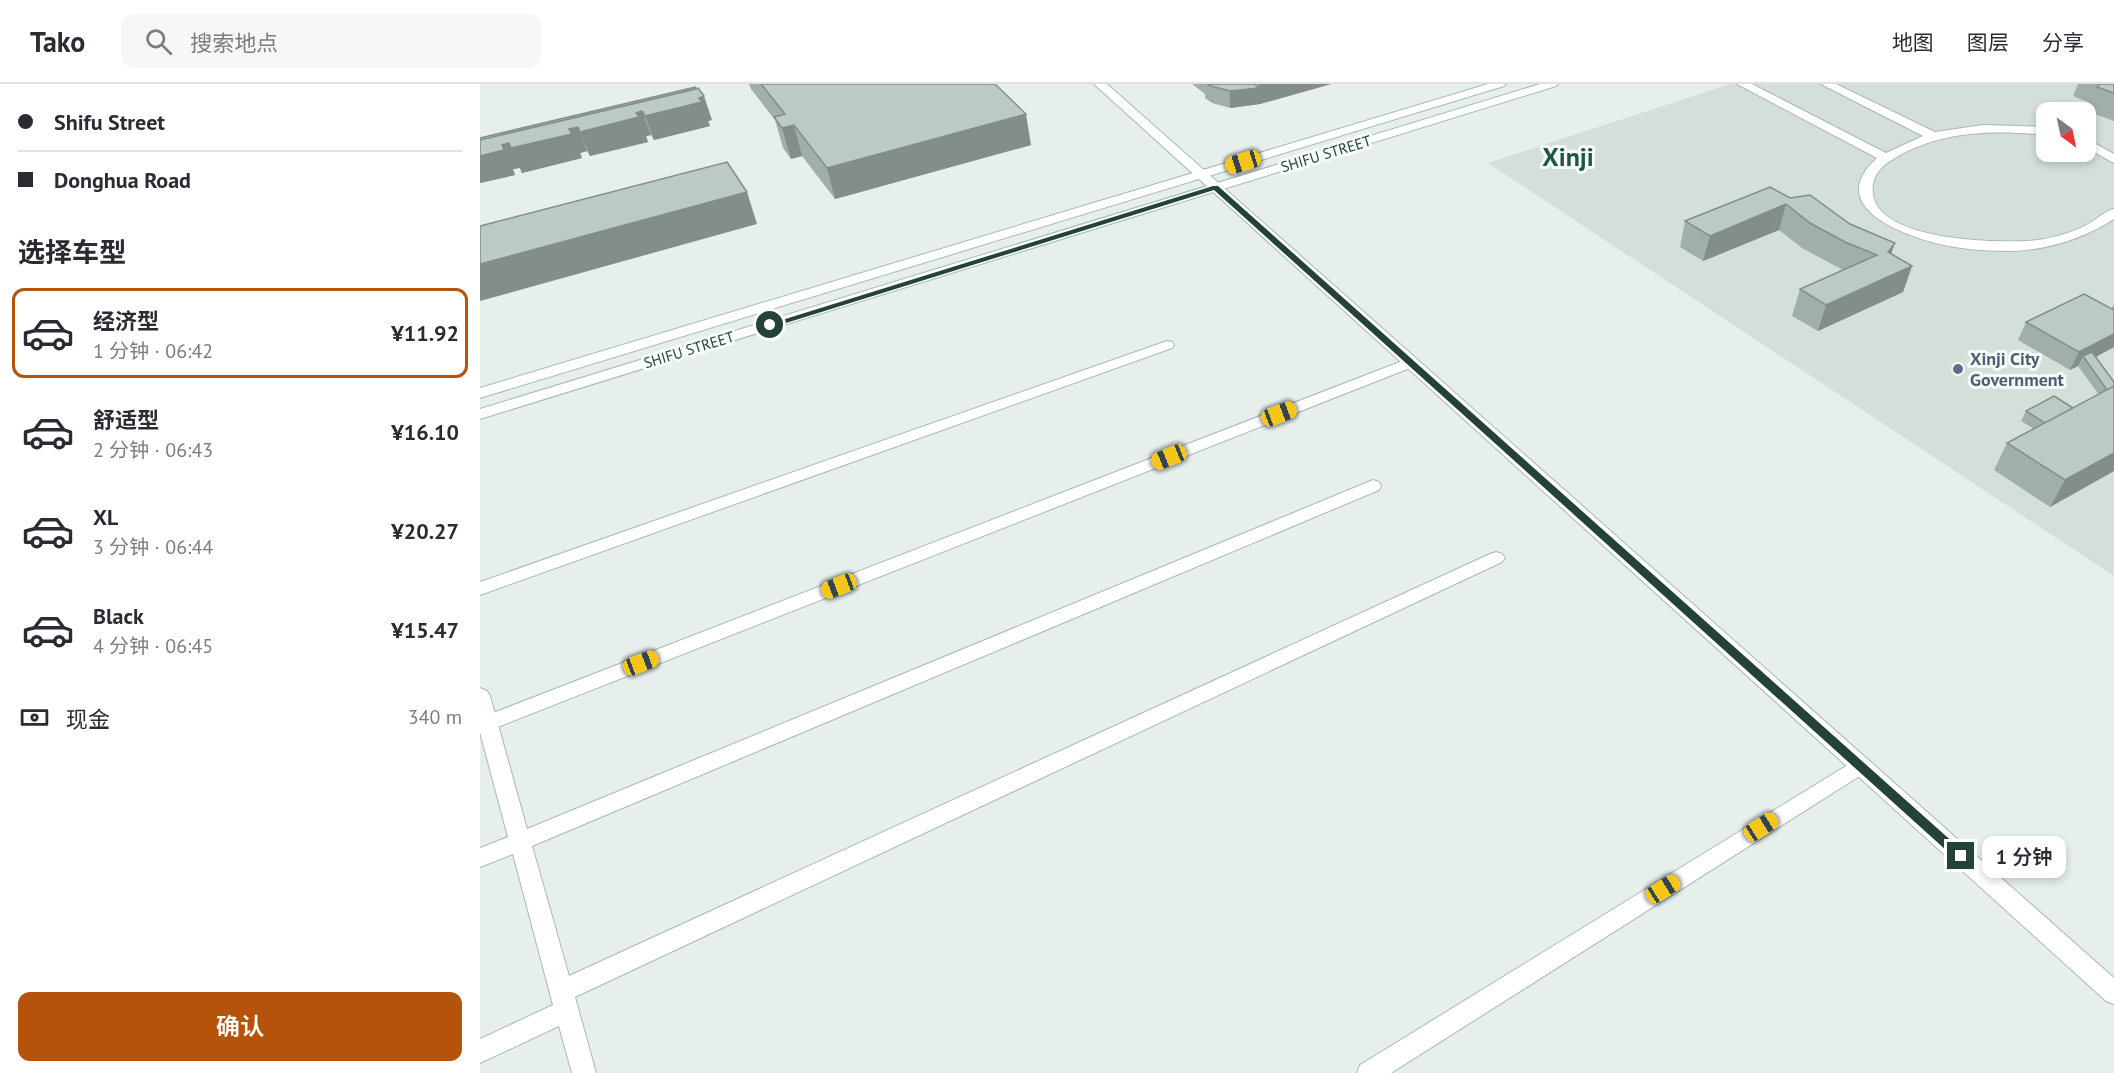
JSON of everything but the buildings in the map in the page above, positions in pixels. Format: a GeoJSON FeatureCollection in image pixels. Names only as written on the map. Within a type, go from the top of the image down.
{"type":"FeatureCollection","features":[{"type":"Feature","properties":{"kind":"main road"},"geometry":{"type":"LineString","coordinates":[[1100,84],[2114,993]]}},
{"type":"Feature","properties":{"kind":"main road","name":"SHIFU STREET"},"geometry":{"type":"LineString","coordinates":[[480,393],[1500,84]]}},
{"type":"Feature","properties":{"kind":"main road","name":"SHIFU STREET"},"geometry":{"type":"LineString","coordinates":[[480,414],[1552,84]]}},
{"type":"Feature","properties":{"kind":"main road"},"geometry":{"type":"LineString","coordinates":[[1743,84],[1886,158]]}},
{"type":"Feature","properties":{"kind":"main road"},"geometry":{"type":"LineString","coordinates":[[1827,84],[1933,136]]}},
{"type":"Feature","properties":{"kind":"main road"},"geometry":{"type":"LineString","coordinates":[[2036,130],[1979,129],[1933,136],[1902,148],[1875,166],[1868,176],[1867,198],[1888,222],[1929,239],[1977,247],[2031,244],[2070,235],[2114,213]]}},
{"type":"Feature","properties":{"kind":"main road"},"geometry":{"type":"LineString","coordinates":[[2096,148],[2114,159]]}},
{"type":"Feature","properties":{"kind":"main road"},"geometry":{"type":"LineString","coordinates":[[480,589],[1167,345]]}},
{"type":"Feature","properties":{"kind":"main road"},"geometry":{"type":"LineString","coordinates":[[484,724],[1410,363]]}},
{"type":"Feature","properties":{"kind":"main road"},"geometry":{"type":"LineString","coordinates":[[480,858],[1373,486]]}},
{"type":"Feature","properties":{"kind":"main road"},"geometry":{"type":"LineString","coordinates":[[480,1051],[564,1001],[1496,558]]}},
{"type":"Feature","properties":{"kind":"main road"},"geometry":{"type":"LineString","coordinates":[[480,696],[484,724],[520,841],[584,1073]]}},
{"type":"Feature","properties":{"kind":"main road"},"geometry":{"type":"LineString","coordinates":[[1369,1073],[1859,766]]}},
{"type":"Feature","properties":{"kind":"shaded area","name":"Xinji City Government"},"geometry":{"type":"Polygon","coordinates":[[[1730,84],[2114,84],[2114,576],[1488,163],[1730,84]]]}},
{"type":"Feature","properties":{"kind":"place","name":"Xinji City Government"},"geometry":{"type":"Point","coordinates":[1958,369]}},
{"type":"Feature","properties":{"kind":"district","name":"Xinji"},"geometry":{"type":"Point","coordinates":[1568,157]}},
{"type":"Feature","properties":{"kind":"route"},"geometry":{"type":"LineString","coordinates":[[770,325],[1215,188],[1961,856]]}}]}
